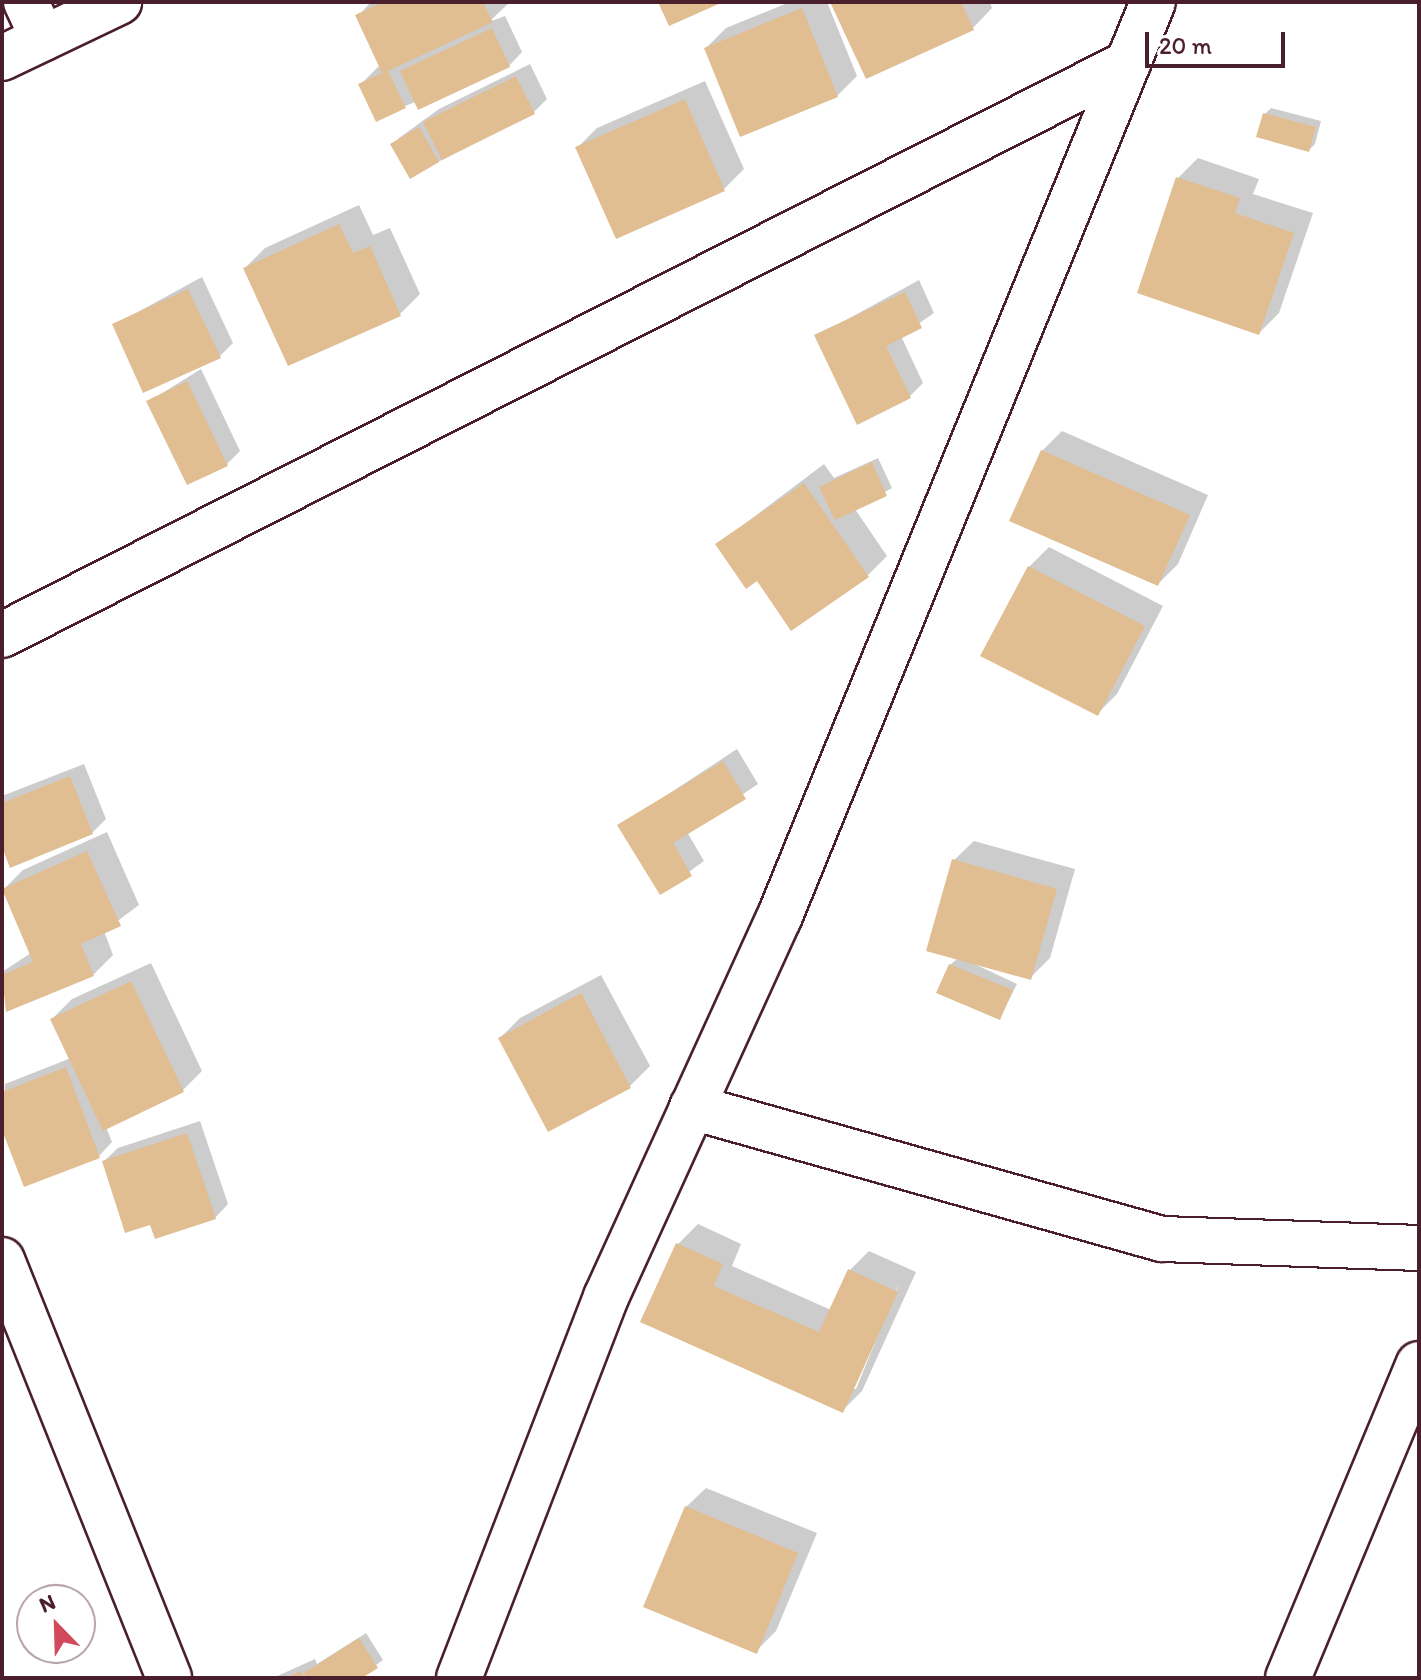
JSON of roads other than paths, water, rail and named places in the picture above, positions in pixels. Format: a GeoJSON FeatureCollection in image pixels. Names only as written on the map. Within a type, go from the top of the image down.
{"type":"FeatureCollection","features":[{"type":"Feature","properties":{"kind":"street"},"geometry":{"type":"LineString","coordinates":[[2,58],[35,20],[119,2]]}},
{"type":"Feature","properties":{"kind":"street"},"geometry":{"type":"LineString","coordinates":[[459,1678],[606,1297],[779,918],[1153,2]]}},
{"type":"Feature","properties":{"kind":"street"},"geometry":{"type":"LineString","coordinates":[[2,635],[1128,63]]}},
{"type":"Feature","properties":{"kind":"street"},"geometry":{"type":"LineString","coordinates":[[692,1107],[1162,1239],[1419,1248]]}},
{"type":"Feature","properties":{"kind":"street"},"geometry":{"type":"LineString","coordinates":[[2,1260],[169,1678]]}},
{"type":"Feature","properties":{"kind":"street"},"geometry":{"type":"LineString","coordinates":[[1288,1678],[1419,1364]]}}]}
